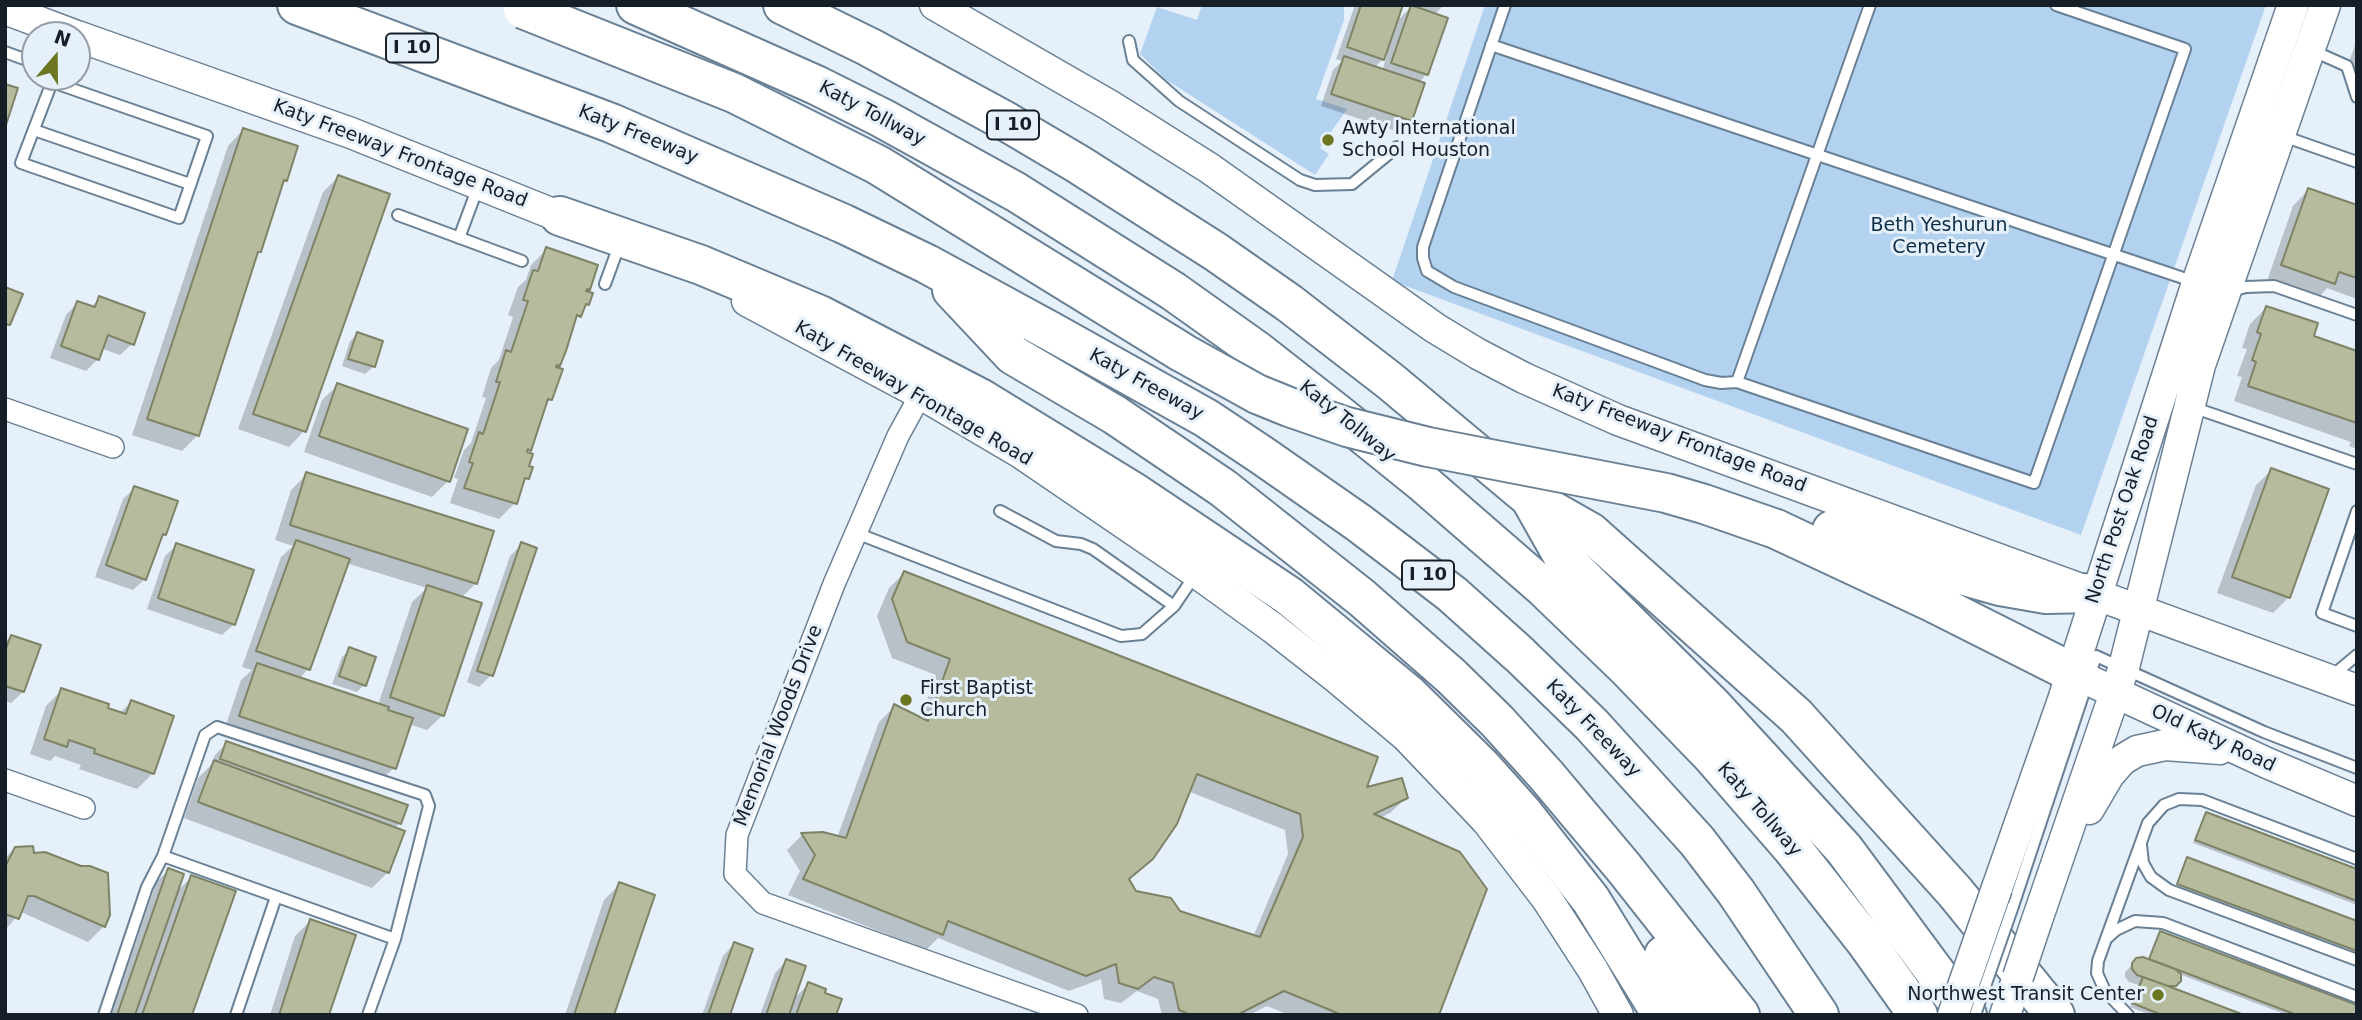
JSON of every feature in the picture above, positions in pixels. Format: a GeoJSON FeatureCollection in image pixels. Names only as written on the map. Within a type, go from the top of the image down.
{"type":"FeatureCollection","features":[{"type":"Feature","properties":{"kind":"highway","name":"Katy Freeway"},"geometry":{"type":"LineString","coordinates":[[297,5],[611,123],[778,194],[927,264],[1206,418],[1359,523],[1452,594],[1529,663],[1659,797],[1736,892],[1819,1015]]}},
{"type":"Feature","properties":{"kind":"highway"},"geometry":{"type":"LineString","coordinates":[[568,5],[738,74],[849,129],[966,195],[1190,336],[1283,385],[1374,416],[1678,478],[1780,521],[1931,602],[2080,677]]}},
{"type":"Feature","properties":{"kind":"highway","name":"Katy Tollway"},"geometry":{"type":"LineString","coordinates":[[636,5],[817,85],[1016,192],[1173,291],[1256,350],[1339,415],[1422,482],[1544,588],[1712,756],[1792,848],[1866,942],[1918,1015]]}},
{"type":"Feature","properties":{"kind":"highway","name":"I 10"},"geometry":{"type":"LineString","coordinates":[[783,5],[937,82],[1078,163],[1158,214],[1300,311],[1390,381],[1530,498],[1565,560],[1712,705],[1844,849],[1967,1015]]}},
{"type":"Feature","properties":{"kind":"highway"},"geometry":{"type":"LineString","coordinates":[[517,7],[734,93],[878,165],[1183,353],[1257,394],[1289,407],[1347,427],[1408,442],[1666,493],[1780,521],[1973,580],[2046,594],[2096,593]]}},
{"type":"Feature","properties":{"kind":"highway"},"geometry":{"type":"LineString","coordinates":[[560,216],[701,265],[820,315],[980,398],[1135,493],[1289,596],[1409,695],[1506,794],[1591,900],[1662,1015]]}},
{"type":"Feature","properties":{"kind":"highway"},"geometry":{"type":"LineString","coordinates":[[927,264],[1013,355],[1115,415],[1223,488],[1353,590],[1451,676],[1546,775],[1624,868],[1740,1015]]}},
{"type":"Feature","properties":{"kind":"highway"},"geometry":{"type":"LineString","coordinates":[[1530,498],[1590,532],[1796,716],[1955,892],[2055,1015]]}},
{"type":"Feature","properties":{"kind":"highway"},"geometry":{"type":"LineString","coordinates":[[1546,775],[1704,1015]]}},
{"type":"Feature","properties":{"kind":"main road","name":"Katy Freeway Frontage Road"},"geometry":{"type":"LineString","coordinates":[[935,5],[1098,98],[1209,168],[1435,328],[1524,378],[1618,419],[2096,593]]}},
{"type":"Feature","properties":{"kind":"main road","name":"North Post Oak Road"},"geometry":{"type":"LineString","coordinates":[[2293,5],[2295,44]]}},
{"type":"Feature","properties":{"kind":"main road","name":"North Post Oak Road"},"geometry":{"type":"LineString","coordinates":[[2005,1015],[2015,906],[2080,677],[2096,593],[2211,288],[2295,44],[2325,5]]}},
{"type":"Feature","properties":{"kind":"main road","name":"Katy Freeway Frontage Road"},"geometry":{"type":"LineString","coordinates":[[5,9],[36,21]]}},
{"type":"Feature","properties":{"kind":"main road","name":"Katy Freeway Frontage Road"},"geometry":{"type":"LineString","coordinates":[[91,41],[351,133],[670,262],[921,394],[1021,453],[1273,628],[1406,736],[1495,830],[1547,899],[1593,970],[1618,1015]]}},
{"type":"Feature","properties":{"kind":"main road","name":"North Post Oak Road"},"geometry":{"type":"LineString","coordinates":[[1953,1015],[2015,906],[2057,860],[2119,681],[2139,610],[2189,406],[2211,288]]}},
{"type":"Feature","properties":{"kind":"main road"},"geometry":{"type":"LineString","coordinates":[[2096,593],[2357,690]]}},
{"type":"Feature","properties":{"kind":"main road","name":"Old Katy Road"},"geometry":{"type":"LineString","coordinates":[[2080,677],[2119,681],[2237,750],[2357,801]]}},
{"type":"Feature","properties":{"kind":"main road"},"geometry":{"type":"LineString","coordinates":[[2057,860],[2109,775],[2137,751],[2165,745],[2237,750]]}},
{"type":"Feature","properties":{"kind":"street","name":"Memorial Woods Drive"},"geometry":{"type":"LineString","coordinates":[[921,394],[898,436],[856,533],[737,835],[735,874],[763,903],[1077,1015]]}},
{"type":"Feature","properties":{"kind":"street"},"geometry":{"type":"LineString","coordinates":[[5,409],[113,447]]}},
{"type":"Feature","properties":{"kind":"street"},"geometry":{"type":"LineString","coordinates":[[5,780],[84,808]]}},
{"type":"Feature","properties":{"kind":"lane"},"geometry":{"type":"LineString","coordinates":[[1505,5],[1423,247],[1427,271],[1454,287],[1705,380],[1737,382],[2034,483],[2185,49],[2056,5]]}},
{"type":"Feature","properties":{"kind":"lane"},"geometry":{"type":"LineString","coordinates":[[1737,382],[1870,5]]}},
{"type":"Feature","properties":{"kind":"lane"},"geometry":{"type":"LineString","coordinates":[[1129,41],[1133,60],[1179,101],[1300,180],[1315,185],[1352,184],[1397,147]]}},
{"type":"Feature","properties":{"kind":"lane"},"geometry":{"type":"LineString","coordinates":[[1491,44],[2211,288],[2274,286],[2357,315]]}},
{"type":"Feature","properties":{"kind":"lane"},"geometry":{"type":"LineString","coordinates":[[2295,44],[2347,66],[2357,97]]}},
{"type":"Feature","properties":{"kind":"lane"},"geometry":{"type":"LineString","coordinates":[[49,91],[22,163],[179,218],[207,135],[86,91]]}},
{"type":"Feature","properties":{"kind":"lane"},"geometry":{"type":"LineString","coordinates":[[34,130],[190,184]]}},
{"type":"Feature","properties":{"kind":"lane"},"geometry":{"type":"LineString","coordinates":[[2266,130],[2357,162]]}},
{"type":"Feature","properties":{"kind":"lane"},"geometry":{"type":"LineString","coordinates":[[459,238],[480,184]]}},
{"type":"Feature","properties":{"kind":"lane"},"geometry":{"type":"LineString","coordinates":[[398,215],[522,261]]}},
{"type":"Feature","properties":{"kind":"lane"},"geometry":{"type":"LineString","coordinates":[[605,284],[620,243]]}},
{"type":"Feature","properties":{"kind":"lane"},"geometry":{"type":"LineString","coordinates":[[2189,406],[2357,464]]}},
{"type":"Feature","properties":{"kind":"lane"},"geometry":{"type":"LineString","coordinates":[[1000,510],[1056,541],[1082,544],[1093,549],[1174,606]]}},
{"type":"Feature","properties":{"kind":"lane"},"geometry":{"type":"LineString","coordinates":[[2357,511],[2322,613],[2357,626]]}},
{"type":"Feature","properties":{"kind":"lane"},"geometry":{"type":"LineString","coordinates":[[856,533],[1121,636],[1142,634],[1174,606],[1197,573]]}},
{"type":"Feature","properties":{"kind":"lane"},"geometry":{"type":"LineString","coordinates":[[2329,679],[2357,656]]}},
{"type":"Feature","properties":{"kind":"lane"},"geometry":{"type":"LineString","coordinates":[[2119,681],[2357,768]]}},
{"type":"Feature","properties":{"kind":"lane"},"geometry":{"type":"LineString","coordinates":[[104,1015],[147,887],[163,856],[205,735],[217,727],[425,795],[429,806],[394,939],[368,1015]]}},
{"type":"Feature","properties":{"kind":"lane"},"geometry":{"type":"LineString","coordinates":[[2129,1013],[2105,991],[2097,973],[2100,949],[2148,823],[2164,805],[2179,799],[2202,800],[2357,859]]}},
{"type":"Feature","properties":{"kind":"lane"},"geometry":{"type":"LineString","coordinates":[[2141,842],[2143,863],[2151,877],[2169,890],[2357,960]]}},
{"type":"Feature","properties":{"kind":"lane"},"geometry":{"type":"LineString","coordinates":[[163,856],[394,939]]}},
{"type":"Feature","properties":{"kind":"lane"},"geometry":{"type":"LineString","coordinates":[[236,1015],[276,897]]}},
{"type":"Feature","properties":{"kind":"lane"},"geometry":{"type":"LineString","coordinates":[[1975,1015],[2015,906]]}},
{"type":"Feature","properties":{"kind":"lane"},"geometry":{"type":"LineString","coordinates":[[2100,949],[2116,930],[2136,920],[2163,923],[2357,996]]}},
{"type":"Feature","properties":{"kind":"green space"},"geometry":{"type":"Polygon","coordinates":[[[1202,5],[1344,5],[1344,20],[1316,99],[1347,109],[1320,148],[1329,154],[1315,175],[1165,79],[1140,54],[1157,7],[1197,20],[1202,5]]]}},
{"type":"Feature","properties":{"kind":"green space","name":"Beth Yeshurun Cemetery"},"geometry":{"type":"Polygon","coordinates":[[[1485,5],[2266,5],[2081,535],[1392,281],[1485,5]]]}},
{"type":"Feature","properties":{"kind":"building"},"geometry":{"type":"Polygon","coordinates":[[[1361,5],[1403,5],[1384,60],[1347,47],[1361,5]]]}},
{"type":"Feature","properties":{"kind":"building"},"geometry":{"type":"Polygon","coordinates":[[[1411,5],[1448,18],[1428,75],[1391,63],[1411,5]]]}},
{"type":"Feature","properties":{"kind":"building"},"geometry":{"type":"Polygon","coordinates":[[[1344,56],[1425,83],[1412,121],[1331,94],[1344,56]]]}},
{"type":"Feature","properties":{"kind":"building"},"geometry":{"type":"Polygon","coordinates":[[[5,84],[18,88],[5,128],[5,84]]]}},
{"type":"Feature","properties":{"kind":"building"},"geometry":{"type":"Polygon","coordinates":[[[243,128],[298,146],[261,252],[258,252],[199,436],[147,419],[243,128]]]}},
{"type":"Feature","properties":{"kind":"building"},"geometry":{"type":"Polygon","coordinates":[[[338,175],[390,194],[306,432],[253,414],[338,175]]]}},
{"type":"Feature","properties":{"kind":"building"},"geometry":{"type":"Polygon","coordinates":[[[2308,188],[2357,205],[2357,278],[2339,272],[2335,284],[2281,265],[2308,188]]]}},
{"type":"Feature","properties":{"kind":"building"},"geometry":{"type":"Polygon","coordinates":[[[546,247],[598,265],[590,290],[586,291],[593,293],[589,305],[586,304],[581,317],[577,315],[560,366],[556,367],[563,369],[552,400],[548,399],[531,451],[528,449],[527,452],[533,454],[529,466],[533,467],[529,479],[525,478],[517,504],[464,488],[473,463],[469,462],[479,432],[483,434],[500,382],[496,382],[506,350],[511,352],[528,301],[523,300],[533,270],[538,271],[546,247]]]}},
{"type":"Feature","properties":{"kind":"building"},"geometry":{"type":"Polygon","coordinates":[[[5,287],[23,294],[10,325],[5,324],[5,287]]]}},
{"type":"Feature","properties":{"kind":"building"},"geometry":{"type":"Polygon","coordinates":[[[99,296],[145,313],[134,345],[108,335],[99,360],[61,346],[77,301],[95,307],[99,296]]]}},
{"type":"Feature","properties":{"kind":"building"},"geometry":{"type":"Polygon","coordinates":[[[2266,306],[2318,323],[2314,336],[2357,351],[2357,423],[2248,386],[2256,362],[2252,360],[2261,334],[2257,332],[2266,306]]]}},
{"type":"Feature","properties":{"kind":"building"},"geometry":{"type":"Polygon","coordinates":[[[357,332],[383,341],[375,367],[348,359],[357,332]]]}},
{"type":"Feature","properties":{"kind":"building"},"geometry":{"type":"Polygon","coordinates":[[[337,383],[468,429],[450,482],[319,436],[337,383]]]}},
{"type":"Feature","properties":{"kind":"building"},"geometry":{"type":"Polygon","coordinates":[[[2271,468],[2329,489],[2290,598],[2232,577],[2271,468]]]}},
{"type":"Feature","properties":{"kind":"building"},"geometry":{"type":"Polygon","coordinates":[[[306,472],[494,531],[477,584],[290,525],[306,472]]]}},
{"type":"Feature","properties":{"kind":"building"},"geometry":{"type":"Polygon","coordinates":[[[134,486],[178,501],[146,580],[106,565],[134,486]]]}},
{"type":"Feature","properties":{"kind":"building"},"geometry":{"type":"Polygon","coordinates":[[[296,540],[350,559],[310,670],[256,651],[296,540]]]}},
{"type":"Feature","properties":{"kind":"building"},"geometry":{"type":"Polygon","coordinates":[[[521,542],[537,548],[493,676],[477,671],[521,542]]]}},
{"type":"Feature","properties":{"kind":"building"},"geometry":{"type":"Polygon","coordinates":[[[176,543],[254,570],[235,625],[158,598],[176,543]]]}},
{"type":"Feature","properties":{"kind":"building"},"geometry":{"type":"Polygon","coordinates":[[[904,571],[1378,757],[1367,787],[1402,778],[1408,798],[1374,814],[1460,852],[1487,889],[1439,1015],[1342,1015],[1284,991],[1237,1015],[1191,1015],[1179,1010],[1173,983],[1154,977],[1138,989],[1119,983],[1116,964],[1086,976],[948,921],[943,935],[803,879],[815,855],[801,833],[823,832],[846,838],[894,704],[928,721],[950,659],[907,642],[892,599],[904,571]],[[1197,774],[1177,824],[1153,859],[1129,879],[1136,891],[1171,898],[1180,911],[1260,937],[1303,837],[1300,814],[1197,774]]]}},
{"type":"Feature","properties":{"kind":"building"},"geometry":{"type":"Polygon","coordinates":[[[427,585],[482,603],[444,716],[390,697],[427,585]]]}},
{"type":"Feature","properties":{"kind":"building"},"geometry":{"type":"Polygon","coordinates":[[[11,635],[41,645],[24,692],[5,686],[5,651],[11,635]]]}},
{"type":"Feature","properties":{"kind":"building"},"geometry":{"type":"Polygon","coordinates":[[[349,647],[376,657],[366,686],[339,676],[349,647]]]}},
{"type":"Feature","properties":{"kind":"building"},"geometry":{"type":"Polygon","coordinates":[[[257,663],[389,707],[388,710],[413,718],[396,769],[239,716],[257,663]]]}},
{"type":"Feature","properties":{"kind":"building"},"geometry":{"type":"Polygon","coordinates":[[[61,688],[109,704],[108,708],[126,714],[131,700],[174,716],[154,774],[94,753],[95,749],[69,740],[67,747],[44,739],[61,688]]]}},
{"type":"Feature","properties":{"kind":"building"},"geometry":{"type":"Polygon","coordinates":[[[226,741],[408,805],[401,824],[220,759],[226,741]]]}},
{"type":"Feature","properties":{"kind":"building"},"geometry":{"type":"Polygon","coordinates":[[[214,760],[405,831],[389,873],[198,802],[214,760]]]}},
{"type":"Feature","properties":{"kind":"building"},"geometry":{"type":"Polygon","coordinates":[[[2206,812],[2357,869],[2357,901],[2195,840],[2206,812]]]}},
{"type":"Feature","properties":{"kind":"building"},"geometry":{"type":"Polygon","coordinates":[[[33,846],[34,853],[45,852],[108,873],[110,915],[105,927],[34,896],[28,896],[19,919],[5,914],[5,867],[15,847],[33,846]]]}},
{"type":"Feature","properties":{"kind":"building"},"geometry":{"type":"Polygon","coordinates":[[[2187,857],[2357,921],[2357,951],[2177,884],[2187,857]]]}},
{"type":"Feature","properties":{"kind":"building"},"geometry":{"type":"Polygon","coordinates":[[[168,868],[184,874],[135,1015],[117,1015],[168,868]]]}},
{"type":"Feature","properties":{"kind":"building"},"geometry":{"type":"Polygon","coordinates":[[[191,875],[236,891],[192,1015],[142,1015],[191,875]]]}},
{"type":"Feature","properties":{"kind":"building"},"geometry":{"type":"Polygon","coordinates":[[[619,882],[655,895],[614,1015],[574,1015],[619,882]]]}},
{"type":"Feature","properties":{"kind":"building"},"geometry":{"type":"Polygon","coordinates":[[[310,919],[356,935],[329,1015],[279,1015],[310,919]]]}},
{"type":"Feature","properties":{"kind":"building"},"geometry":{"type":"Polygon","coordinates":[[[2160,931],[2357,1005],[2357,1015],[2297,1015],[2149,959],[2160,931]]]}},
{"type":"Feature","properties":{"kind":"building"},"geometry":{"type":"Polygon","coordinates":[[[734,942],[753,949],[730,1015],[708,1015],[734,942]]]}},
{"type":"Feature","properties":{"kind":"building"},"geometry":{"type":"Polygon","coordinates":[[[2143,957],[2175,969],[2181,974],[2181,981],[2176,986],[2168,986],[2137,975],[2132,969],[2132,963],[2136,958],[2143,957]]]}},
{"type":"Feature","properties":{"kind":"building"},"geometry":{"type":"Polygon","coordinates":[[[786,959],[806,966],[789,1015],[766,1015],[786,959]]]}},
{"type":"Feature","properties":{"kind":"building"},"geometry":{"type":"Polygon","coordinates":[[[2143,977],[2244,1015],[2162,1015],[2132,1003],[2143,977]]]}},
{"type":"Feature","properties":{"kind":"building"},"geometry":{"type":"Polygon","coordinates":[[[808,982],[826,989],[825,993],[842,999],[836,1015],[796,1015],[808,982]]]}},
{"type":"Feature","properties":{"kind":"place","name":"Awty International School Houston"},"geometry":{"type":"Point","coordinates":[1328,140]}},
{"type":"Feature","properties":{"kind":"place","name":"First Baptist Church"},"geometry":{"type":"Point","coordinates":[906,700]}},
{"type":"Feature","properties":{"kind":"place","name":"Northwest Transit Center"},"geometry":{"type":"Point","coordinates":[2158,995]}}]}
